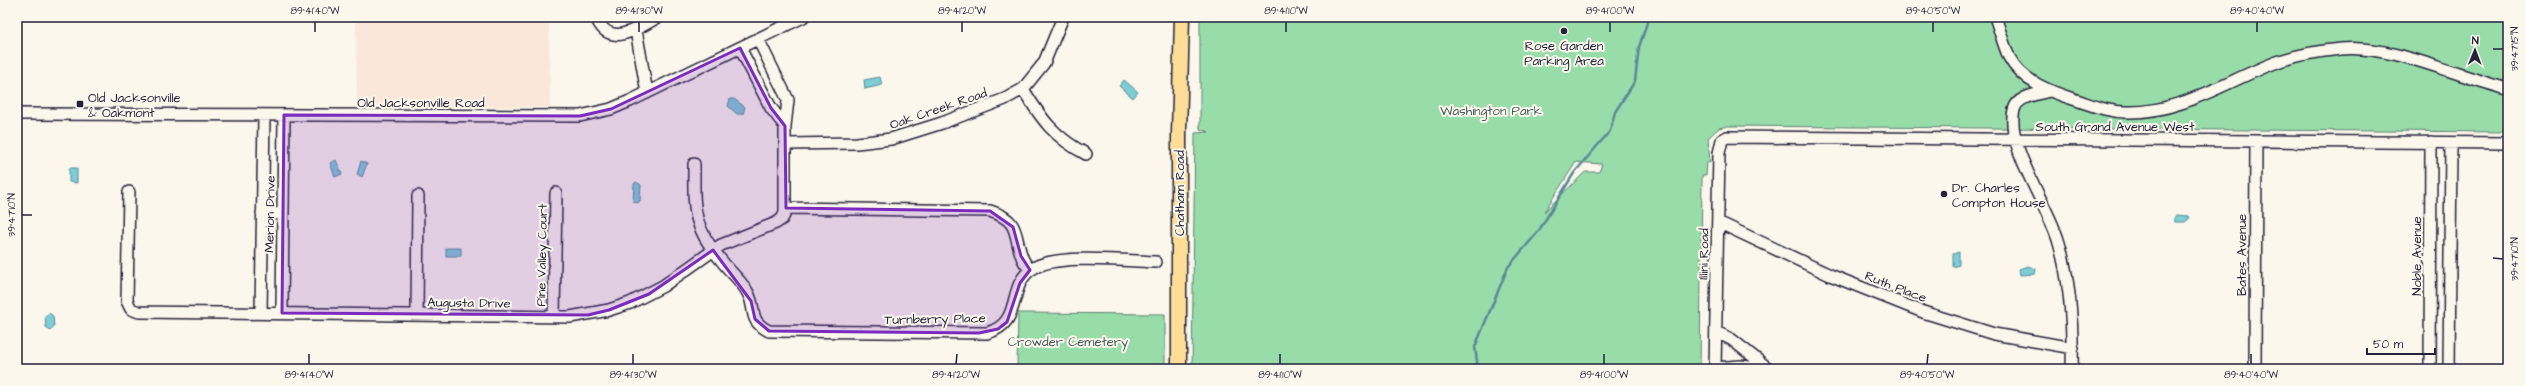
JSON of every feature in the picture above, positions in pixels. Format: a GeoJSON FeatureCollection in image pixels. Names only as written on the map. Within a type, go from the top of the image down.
{"type":"FeatureCollection","features":[{"type":"Feature","properties":{"kind":"main road","name":"Chatham Road"},"geometry":{"type":"LineString","coordinates":[[1179,369],[1179,133],[1182,17]]}},
{"type":"Feature","properties":{"kind":"street"},"geometry":{"type":"LineString","coordinates":[[596,17],[602,28],[610,34],[621,35],[636,30],[658,17]]}},
{"type":"Feature","properties":{"kind":"street","name":"Old Jacksonville Road"},"geometry":{"type":"LineString","coordinates":[[17,114],[563,117],[611,110],[803,17]]}},
{"type":"Feature","properties":{"kind":"street","name":"Oak Creek Road"},"geometry":{"type":"LineString","coordinates":[[787,144],[857,143],[891,139],[942,123],[1004,99],[1023,89],[1044,63],[1063,17]]}},
{"type":"Feature","properties":{"kind":"street"},"geometry":{"type":"LineString","coordinates":[[1995,17],[2010,57],[2015,65],[2031,80],[2050,91],[2106,110],[2136,112],[2191,99],[2276,62],[2295,57],[2344,49],[2396,56],[2508,89]]}},
{"type":"Feature","properties":{"kind":"street"},"geometry":{"type":"LineString","coordinates":[[636,30],[647,93]]}},
{"type":"Feature","properties":{"kind":"street"},"geometry":{"type":"LineString","coordinates":[[758,39],[788,100],[785,126],[787,144],[786,208],[990,211],[998,214],[1013,227],[1018,236],[1022,256],[1030,270],[1060,260],[1156,262]]}},
{"type":"Feature","properties":{"kind":"street"},"geometry":{"type":"LineString","coordinates":[[740,48],[771,108],[785,126]]}},
{"type":"Feature","properties":{"kind":"street"},"geometry":{"type":"LineString","coordinates":[[1023,89],[1042,120],[1054,134],[1086,154]]}},
{"type":"Feature","properties":{"kind":"street"},"geometry":{"type":"LineString","coordinates":[[2050,91],[2028,97],[2021,101],[2014,109],[2014,139],[2059,241],[2070,290],[2073,348],[2072,369]]}},
{"type":"Feature","properties":{"kind":"street","name":"Merion Drive"},"geometry":{"type":"LineString","coordinates":[[261,313],[264,115]]}},
{"type":"Feature","properties":{"kind":"street","name":"Merion Drive"},"geometry":{"type":"LineString","coordinates":[[282,314],[284,115]]}},
{"type":"Feature","properties":{"kind":"street","name":"South Grand Avenue West"},"geometry":{"type":"LineString","coordinates":[[1722,140],[1727,137],[1739,136],[2508,143]]}},
{"type":"Feature","properties":{"kind":"street","name":"Illini Road"},"geometry":{"type":"LineString","coordinates":[[1716,369],[1719,153],[1722,140]]}},
{"type":"Feature","properties":{"kind":"street","name":"Bates Avenue"},"geometry":{"type":"LineString","coordinates":[[2255,369],[2256,141]]}},
{"type":"Feature","properties":{"kind":"street","name":"Noble Avenue"},"geometry":{"type":"LineString","coordinates":[[2430,369],[2431,142]]}},
{"type":"Feature","properties":{"kind":"street"},"geometry":{"type":"LineString","coordinates":[[2449,369],[2450,143]]}},
{"type":"Feature","properties":{"kind":"street","name":"Turnberry Place"},"geometry":{"type":"LineString","coordinates":[[694,164],[694,210],[697,224],[713,250],[748,293],[757,323],[769,331],[987,333],[998,329],[1007,322],[1012,311],[1020,283],[1030,270]]}},
{"type":"Feature","properties":{"kind":"street","name":"Augusta Drive"},"geometry":{"type":"LineString","coordinates":[[129,192],[128,312],[554,317],[588,315],[630,303],[663,286],[713,250],[734,238],[782,219],[786,208]]}},
{"type":"Feature","properties":{"kind":"street","name":"Pine Valley Court"},"geometry":{"type":"LineString","coordinates":[[554,317],[556,193]]}},
{"type":"Feature","properties":{"kind":"street"},"geometry":{"type":"LineString","coordinates":[[417,315],[418,196]]}},
{"type":"Feature","properties":{"kind":"street"},"geometry":{"type":"LineString","coordinates":[[262,213],[283,214]]}},
{"type":"Feature","properties":{"kind":"street","name":"Ruth Place"},"geometry":{"type":"LineString","coordinates":[[1718,222],[1830,275],[1924,312],[1994,334],[2073,348]]}},
{"type":"Feature","properties":{"kind":"street"},"geometry":{"type":"LineString","coordinates":[[1716,332],[1731,339],[1769,369]]}},
{"type":"Feature","properties":{"kind":"street"},"geometry":{"type":"LineString","coordinates":[[1716,369],[1740,366],[1769,369]]}},
{"type":"Feature","properties":{"kind":"highlighted area"},"geometry":{"type":"Polygon","coordinates":[[[740,48],[771,108],[785,126],[786,208],[990,211],[1013,227],[1021,256],[1030,270],[1020,283],[1007,322],[998,329],[979,333],[769,331],[755,319],[751,301],[713,250],[649,294],[609,310],[588,315],[282,313],[284,115],[580,116],[611,109],[740,48]]]}},
{"type":"Feature","properties":{"kind":"shaded area"},"geometry":{"type":"Polygon","coordinates":[[[356,17],[549,17],[550,107],[357,106],[356,17]]]}},
{"type":"Feature","properties":{"kind":"green space","name":"Washington Park"},"geometry":{"type":"Polygon","coordinates":[[[1200,17],[2508,17],[2508,132],[1728,126],[1719,128],[1708,138],[1710,162],[1707,162],[1706,175],[1702,175],[1700,369],[1192,369],[1195,133],[1209,132],[1200,129],[1200,17]],[[1576,162],[1544,212],[1585,172],[1599,172],[1602,164],[1576,162]]]}},
{"type":"Feature","properties":{"kind":"green space","name":"Crowder Cemetery"},"geometry":{"type":"Polygon","coordinates":[[[1018,313],[1165,314],[1165,369],[1017,369],[1018,313]]]}},
{"type":"Feature","properties":{"kind":"water"},"geometry":{"type":"Polygon","coordinates":[[[880,77],[882,85],[865,89],[864,80],[880,77]]]}},
{"type":"Feature","properties":{"kind":"water"},"geometry":{"type":"Polygon","coordinates":[[[1124,80],[1138,92],[1133,98],[1119,86],[1124,80]]]}},
{"type":"Feature","properties":{"kind":"water"},"geometry":{"type":"Polygon","coordinates":[[[730,99],[734,99],[745,107],[743,114],[737,114],[728,106],[730,99]]]}},
{"type":"Feature","properties":{"kind":"water"},"geometry":{"type":"Polygon","coordinates":[[[336,160],[342,174],[335,177],[330,163],[336,160]]]}},
{"type":"Feature","properties":{"kind":"water"},"geometry":{"type":"Polygon","coordinates":[[[361,161],[367,164],[362,177],[357,174],[361,161]]]}},
{"type":"Feature","properties":{"kind":"water"},"geometry":{"type":"Polygon","coordinates":[[[69,168],[77,168],[77,183],[69,182],[69,168]]]}},
{"type":"Feature","properties":{"kind":"water"},"geometry":{"type":"Polygon","coordinates":[[[636,182],[641,185],[640,201],[638,203],[633,201],[634,184],[636,182]]]}},
{"type":"Feature","properties":{"kind":"water"},"geometry":{"type":"Polygon","coordinates":[[[2176,215],[2189,216],[2190,218],[2185,222],[2175,222],[2174,218],[2176,215]]]}},
{"type":"Feature","properties":{"kind":"water"},"geometry":{"type":"Polygon","coordinates":[[[446,248],[461,248],[461,256],[446,256],[446,248]]]}},
{"type":"Feature","properties":{"kind":"water"},"geometry":{"type":"Polygon","coordinates":[[[1959,252],[1959,265],[1953,267],[1953,254],[1959,252]]]}},
{"type":"Feature","properties":{"kind":"water"},"geometry":{"type":"Polygon","coordinates":[[[2028,266],[2036,269],[2035,274],[2020,275],[2019,269],[2028,266]]]}},
{"type":"Feature","properties":{"kind":"water"},"geometry":{"type":"Polygon","coordinates":[[[49,313],[53,316],[54,326],[50,331],[46,327],[45,316],[49,313]]]}},
{"type":"Feature","properties":{"kind":"waterway"},"geometry":{"type":"LineString","coordinates":[[1478,369],[1475,347],[1508,267],[1538,232],[1574,173],[1610,131],[1615,112],[1635,81],[1639,47],[1649,17]]}},
{"type":"Feature","properties":{"kind":"place","name":"Rose Garden Parking Area"},"geometry":{"type":"Point","coordinates":[1564,31]}},
{"type":"Feature","properties":{"kind":"place","name":"Old Jacksonville & Oakmont"},"geometry":{"type":"Point","coordinates":[80,104]}},
{"type":"Feature","properties":{"kind":"place","name":"Dr. Charles Compton House"},"geometry":{"type":"Point","coordinates":[1944,194]}}]}
